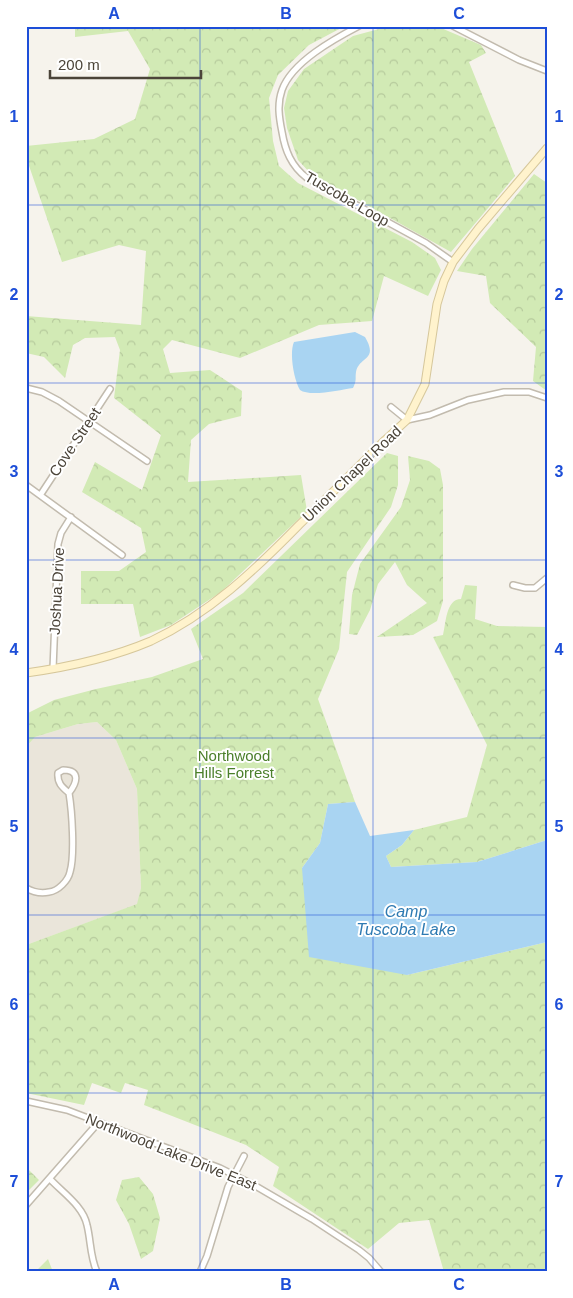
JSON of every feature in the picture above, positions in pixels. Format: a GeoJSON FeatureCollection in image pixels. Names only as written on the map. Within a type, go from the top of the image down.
{"type":"FeatureCollection","features":[{"type":"Feature","properties":{"kind":"street","name":"Tuscoba Loop"},"geometry":{"type":"LineString","coordinates":[[358,26],[309,58],[291,75],[284,86],[279,110],[282,135],[288,154],[294,165],[306,178],[426,243],[452,262]]}},
{"type":"Feature","properties":{"kind":"street"},"geometry":{"type":"LineString","coordinates":[[453,26],[518,60],[547,71]]}},
{"type":"Feature","properties":{"kind":"street","name":"Union Chapel Road"},"geometry":{"type":"LineString","coordinates":[[26,673],[54,669],[128,650],[158,637],[194,617],[257,567],[385,440],[408,420],[425,384],[437,304],[452,262],[547,148]]}},
{"type":"Feature","properties":{"kind":"street"},"geometry":{"type":"LineString","coordinates":[[26,388],[53,398],[147,461]]}},
{"type":"Feature","properties":{"kind":"street","name":"Cove Street"},"geometry":{"type":"LineString","coordinates":[[40,494],[110,390]]}},
{"type":"Feature","properties":{"kind":"street"},"geometry":{"type":"LineString","coordinates":[[391,407],[408,420],[430,415],[468,400],[504,392],[529,392],[547,398]]}},
{"type":"Feature","properties":{"kind":"street"},"geometry":{"type":"LineString","coordinates":[[26,485],[122,555]]}},
{"type":"Feature","properties":{"kind":"street","name":"Joshua Drive"},"geometry":{"type":"LineString","coordinates":[[54,669],[58,544],[61,533],[71,517]]}},
{"type":"Feature","properties":{"kind":"street"},"geometry":{"type":"LineString","coordinates":[[513,585],[535,588],[547,578]]}},
{"type":"Feature","properties":{"kind":"street"},"geometry":{"type":"LineString","coordinates":[[26,888],[39,893],[51,892],[61,885],[70,874],[72,826],[69,793],[76,784],[76,779],[69,770],[63,770],[58,773],[57,780],[69,793]]}},
{"type":"Feature","properties":{"kind":"street","name":"Northwood Lake Drive East"},"geometry":{"type":"LineString","coordinates":[[26,1101],[61,1108],[220,1168],[264,1190],[312,1219],[369,1258],[381,1272]]}},
{"type":"Feature","properties":{"kind":"street"},"geometry":{"type":"LineString","coordinates":[[26,1206],[98,1123]]}},
{"type":"Feature","properties":{"kind":"street"},"geometry":{"type":"LineString","coordinates":[[200,1272],[233,1175],[244,1156]]}},
{"type":"Feature","properties":{"kind":"street"},"geometry":{"type":"LineString","coordinates":[[50,1179],[83,1214],[88,1226],[93,1262],[97,1272]]}},
{"type":"Feature","properties":{"kind":"shaded area"},"geometry":{"type":"Polygon","coordinates":[[[97,722],[116,740],[137,789],[141,888],[138,904],[26,945],[26,747],[35,737],[78,724],[97,722]]]}},
{"type":"Feature","properties":{"kind":"green space"},"geometry":{"type":"Polygon","coordinates":[[[75,26],[345,26],[309,45],[278,75],[269,98],[273,141],[279,166],[298,183],[412,242],[435,258],[441,270],[428,296],[384,276],[372,321],[319,325],[240,358],[172,340],[163,349],[170,373],[210,370],[242,391],[241,416],[209,424],[191,440],[188,482],[301,475],[307,511],[221,592],[171,625],[140,637],[133,604],[81,604],[81,571],[119,571],[146,552],[141,528],[82,492],[95,462],[142,490],[161,435],[114,398],[120,350],[115,337],[85,338],[73,345],[65,378],[44,357],[26,353],[26,316],[141,325],[146,251],[119,245],[62,262],[26,157],[26,146],[94,139],[135,119],[150,69],[128,31],[75,37],[75,26]]]}},
{"type":"Feature","properties":{"kind":"green space"},"geometry":{"type":"Polygon","coordinates":[[[390,26],[441,28],[481,45],[486,53],[469,62],[515,176],[451,252],[311,174],[298,160],[287,128],[284,108],[288,91],[304,69],[353,36],[390,26]]]}},
{"type":"Feature","properties":{"kind":"green space"},"geometry":{"type":"Polygon","coordinates":[[[534,174],[547,183],[547,391],[533,381],[536,347],[490,303],[486,276],[457,271],[472,249],[534,174]]]}},
{"type":"Feature","properties":{"kind":"green space","name":"Northwood Hills Forrest"},"geometry":{"type":"Polygon","coordinates":[[[387,453],[398,456],[398,485],[391,507],[347,572],[339,649],[318,699],[355,802],[328,804],[320,843],[302,868],[407,975],[547,942],[547,1272],[444,1272],[429,1220],[399,1223],[368,1249],[273,1186],[279,1167],[246,1145],[144,1105],[148,1090],[125,1083],[121,1093],[92,1083],[84,1105],[26,1093],[26,945],[137,904],[141,888],[137,789],[116,740],[97,722],[78,724],[35,737],[26,747],[26,714],[54,700],[152,677],[203,659],[191,629],[243,593],[387,453]]]}},
{"type":"Feature","properties":{"kind":"green space"},"geometry":{"type":"Polygon","coordinates":[[[408,456],[429,461],[440,469],[443,485],[443,601],[437,621],[413,635],[377,637],[427,603],[407,585],[395,562],[378,584],[370,610],[357,635],[349,634],[352,595],[360,564],[401,507],[410,480],[408,456]]]}},
{"type":"Feature","properties":{"kind":"green space"},"geometry":{"type":"Polygon","coordinates":[[[465,585],[477,586],[475,619],[497,626],[547,627],[547,840],[477,862],[391,867],[386,856],[402,845],[414,830],[467,817],[487,745],[433,637],[443,635],[450,607],[456,600],[461,599],[465,585]]]}},
{"type":"Feature","properties":{"kind":"green space"},"geometry":{"type":"Polygon","coordinates":[[[26,1167],[39,1180],[26,1193],[26,1167]]]}},
{"type":"Feature","properties":{"kind":"green space"},"geometry":{"type":"Polygon","coordinates":[[[139,1177],[153,1194],[160,1218],[153,1251],[141,1259],[129,1224],[116,1200],[122,1180],[139,1177]]]}},
{"type":"Feature","properties":{"kind":"green space"},"geometry":{"type":"Polygon","coordinates":[[[48,1259],[53,1272],[35,1272],[48,1259]]]}},
{"type":"Feature","properties":{"kind":"water"},"geometry":{"type":"Polygon","coordinates":[[[355,332],[365,337],[370,350],[367,358],[358,367],[353,388],[318,393],[300,390],[293,366],[292,353],[294,342],[355,332]]]}},
{"type":"Feature","properties":{"kind":"water","name":"Camp Tuscoba Lake"},"geometry":{"type":"Polygon","coordinates":[[[355,802],[370,836],[414,830],[402,845],[386,856],[391,867],[477,862],[547,840],[547,942],[407,975],[309,957],[302,868],[320,843],[328,804],[355,802]]]}}]}
